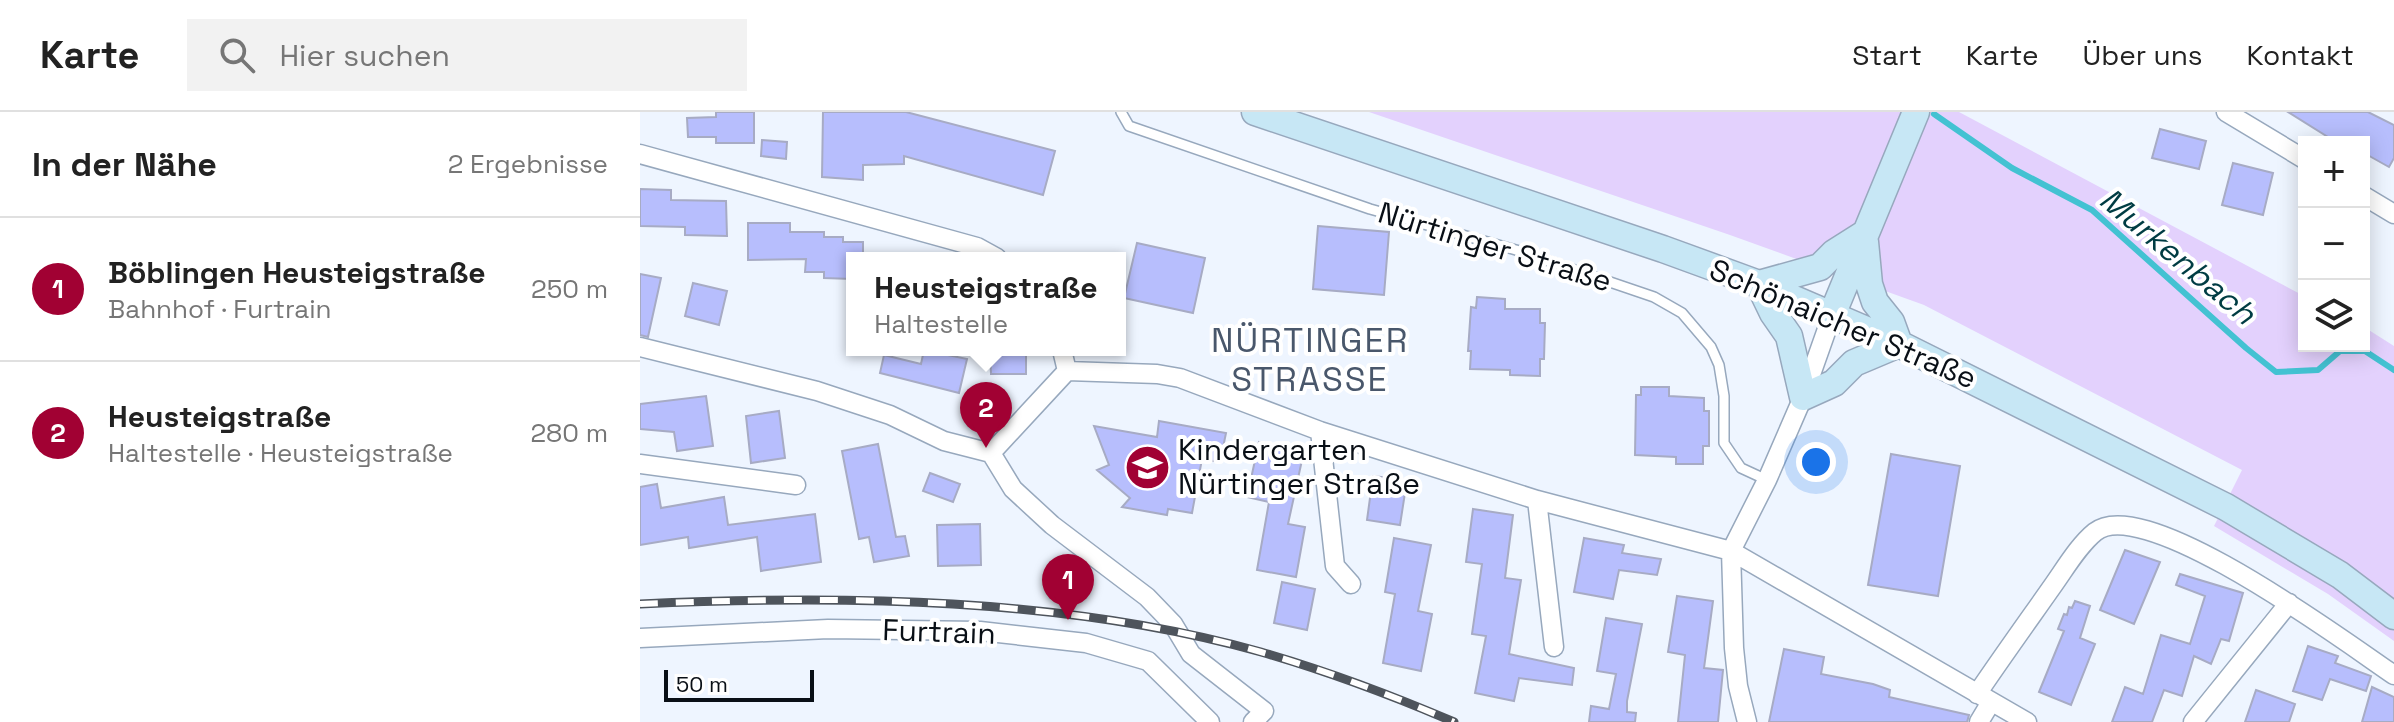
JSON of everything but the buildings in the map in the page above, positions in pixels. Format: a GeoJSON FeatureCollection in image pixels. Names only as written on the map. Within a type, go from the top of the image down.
{"type":"FeatureCollection","features":[{"type":"Feature","properties":{"kind":"main road","name":"Schönaicher Straße"},"geometry":{"type":"LineString","coordinates":[[1255,112],[1759,284],[1899,344],[2226,507],[2340,575],[2394,616]]}},
{"type":"Feature","properties":{"kind":"main road"},"geometry":{"type":"LineString","coordinates":[[1832,315],[1916,112]]}},
{"type":"Feature","properties":{"kind":"main road"},"geometry":{"type":"LineString","coordinates":[[1864,234],[1872,293],[1875,302],[1891,322],[1899,344],[1854,363],[1834,383],[1803,397],[1789,336],[1759,284],[1820,267],[1834,253],[1864,234]]}},
{"type":"Feature","properties":{"kind":"street"},"geometry":{"type":"LineString","coordinates":[[2226,112],[2298,155]]}},
{"type":"Feature","properties":{"kind":"street"},"geometry":{"type":"LineString","coordinates":[[640,154],[986,252]]}},
{"type":"Feature","properties":{"kind":"street"},"geometry":{"type":"LineString","coordinates":[[2370,200],[2394,214]]}},
{"type":"Feature","properties":{"kind":"street"},"geometry":{"type":"LineString","coordinates":[[1747,722],[1738,686],[1734,648],[1731,551],[1767,480],[1803,397],[1832,315]]}},
{"type":"Feature","properties":{"kind":"street"},"geometry":{"type":"LineString","coordinates":[[640,347],[817,391],[890,415],[944,441],[991,453],[1013,489],[1052,525],[1147,597],[1173,624],[1191,654],[1263,717]]}},
{"type":"Feature","properties":{"kind":"street"},"geometry":{"type":"LineString","coordinates":[[1063,356],[1067,371]]}},
{"type":"Feature","properties":{"kind":"street"},"geometry":{"type":"LineString","coordinates":[[991,453],[1067,371],[1157,374],[1180,378],[1320,431],[1537,500],[1731,551],[2027,722]]}},
{"type":"Feature","properties":{"kind":"street"},"geometry":{"type":"LineString","coordinates":[[1320,431],[1335,566],[1351,584]]}},
{"type":"Feature","properties":{"kind":"street"},"geometry":{"type":"LineString","coordinates":[[640,464],[796,485]]}},
{"type":"Feature","properties":{"kind":"street"},"geometry":{"type":"LineString","coordinates":[[1537,500],[1554,647]]}},
{"type":"Feature","properties":{"kind":"street"},"geometry":{"type":"LineString","coordinates":[[1979,722],[1984,698],[2076,553],[2096,531],[2108,525],[2130,526],[2182,542],[2289,603],[2394,675]]}},
{"type":"Feature","properties":{"kind":"street"},"geometry":{"type":"LineString","coordinates":[[2193,722],[2289,603]]}},
{"type":"Feature","properties":{"kind":"street","name":"Furtrain"},"geometry":{"type":"LineString","coordinates":[[640,638],[828,629],[980,631],[1086,643],[1148,661],[1210,722]]}},
{"type":"Feature","properties":{"kind":"lane","name":"Nürtinger Straße"},"geometry":{"type":"LineString","coordinates":[[1121,112],[1129,126],[1370,209],[1516,250],[1654,297],[1682,313],[1711,347],[1719,365],[1724,396],[1724,443],[1741,468],[1767,480]]}},
{"type":"Feature","properties":{"kind":"shaded area"},"geometry":{"type":"Polygon","coordinates":[[[1369,112],[1959,112],[2298,293],[2298,352],[2370,352],[2370,331],[2394,346],[2394,641],[2328,594],[2214,526],[2242,470],[1924,305],[1369,112]]]}},
{"type":"Feature","properties":{"kind":"waterway","name":"Murkenbach"},"geometry":{"type":"LineString","coordinates":[[1934,114],[2012,168],[2092,210],[2276,372],[2318,370],[2340,351],[2365,351],[2394,370]]}},
{"type":"Feature","properties":{"kind":"railway"},"geometry":{"type":"LineString","coordinates":[[640,604],[874,601],[1032,610],[1110,620],[1261,652],[1359,684],[1454,722]]}},
{"type":"Feature","properties":{"kind":"place","name":"Heusteigstraße"},"geometry":{"type":"Point","coordinates":[986,448]}},
{"type":"Feature","properties":{"kind":"place","name":"Kindergarten Nürtinger Straße"},"geometry":{"type":"Point","coordinates":[1147,467]}},
{"type":"Feature","properties":{"kind":"place","name":"Böblingen Heusteigstraße"},"geometry":{"type":"Point","coordinates":[1068,620]}},
{"type":"Feature","properties":{"kind":"district","name":"NÜRTINGER STRASSE"},"geometry":{"type":"Point","coordinates":[1310,360]}}]}
